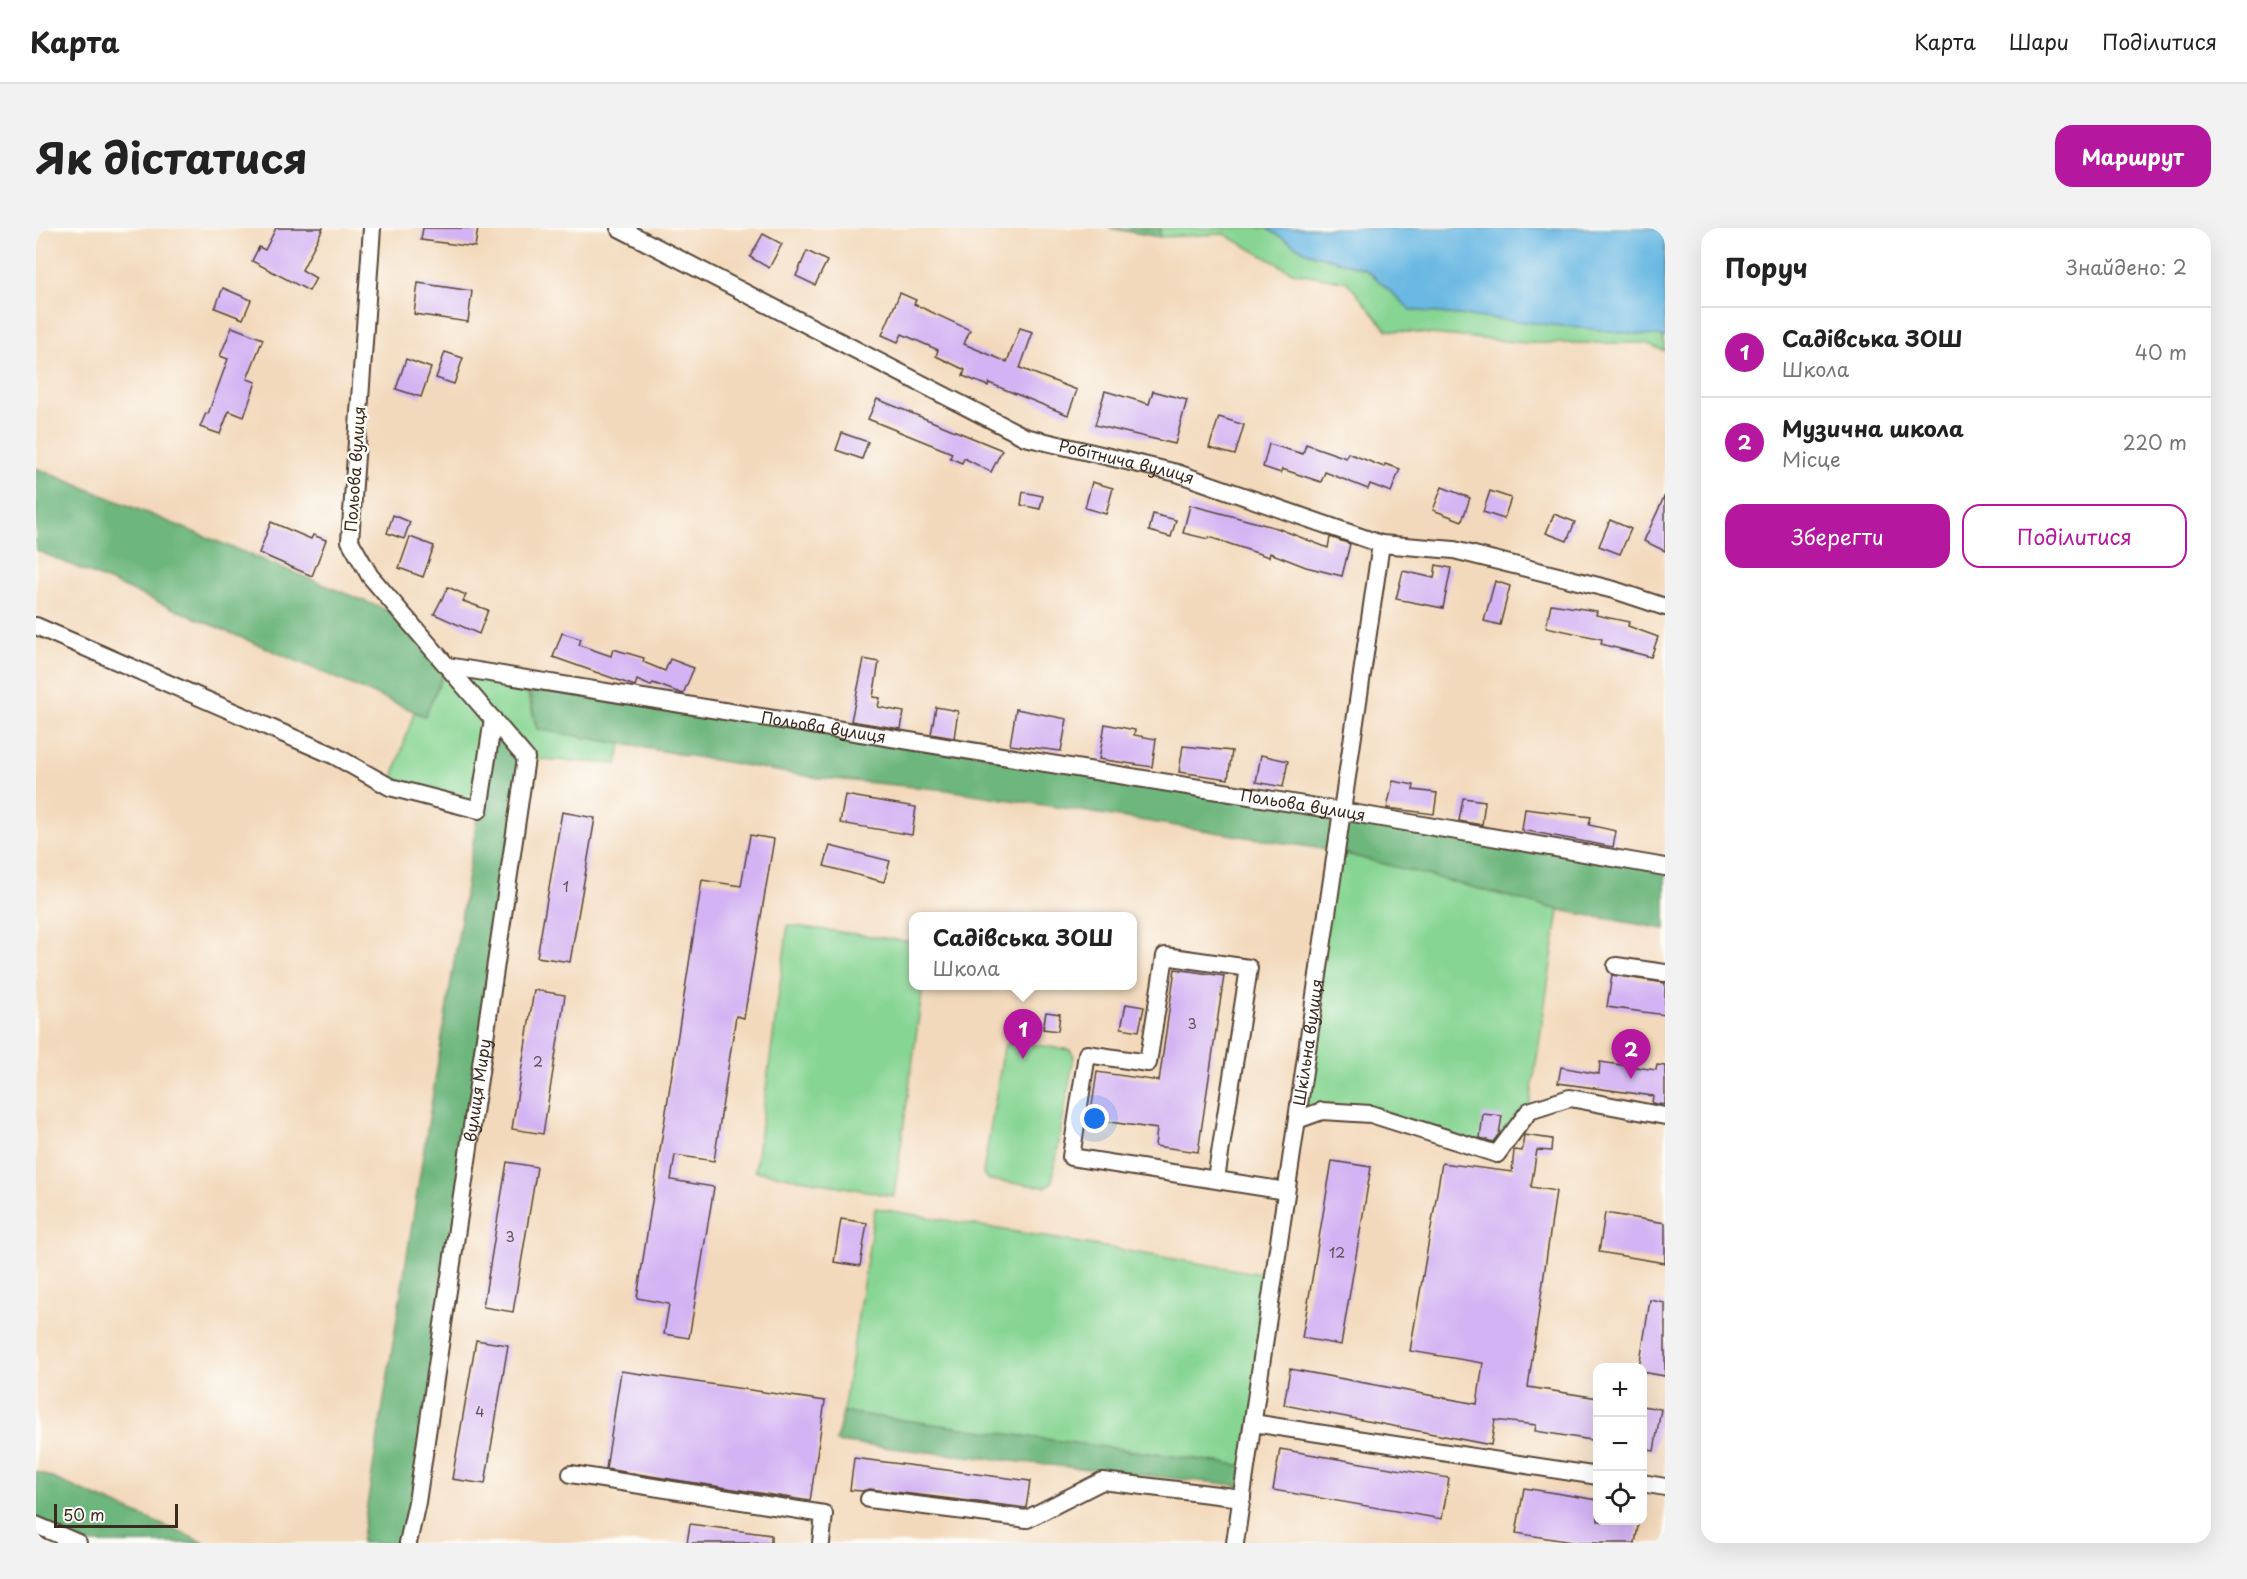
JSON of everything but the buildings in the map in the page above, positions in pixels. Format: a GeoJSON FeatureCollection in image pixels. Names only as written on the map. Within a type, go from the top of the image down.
{"type":"FeatureCollection","features":[{"type":"Feature","properties":{"kind":"street","name":"Польова вулиця"},"geometry":{"type":"LineString","coordinates":[[372,228],[350,541],[370,576],[447,666],[1341,811],[1665,867]]}},
{"type":"Feature","properties":{"kind":"street","name":"Робітнича вулиця"},"geometry":{"type":"LineString","coordinates":[[619,228],[1025,437],[1177,473],[1381,544],[1454,550],[1614,590],[1665,607]]}},
{"type":"Feature","properties":{"kind":"street","name":"Шкільна вулиця"},"geometry":{"type":"LineString","coordinates":[[1235,1543],[1381,544]]}},
{"type":"Feature","properties":{"kind":"street"},"geometry":{"type":"LineString","coordinates":[[36,626],[335,756],[390,787],[479,810],[493,719]]}},
{"type":"Feature","properties":{"kind":"street","name":"вулиця Миру"},"geometry":{"type":"LineString","coordinates":[[408,1543],[417,1502],[526,758],[447,666]]}},
{"type":"Feature","properties":{"kind":"street"},"geometry":{"type":"LineString","coordinates":[[1216,1179],[1249,968],[1165,956],[1148,1063],[1088,1054],[1071,1157],[1286,1191]]}},
{"type":"Feature","properties":{"kind":"street"},"geometry":{"type":"LineString","coordinates":[[1616,966],[1665,973]]}},
{"type":"Feature","properties":{"kind":"street"},"geometry":{"type":"LineString","coordinates":[[1297,1120],[1322,1111],[1371,1114],[1497,1154],[1528,1111],[1570,1098],[1665,1116]]}},
{"type":"Feature","properties":{"kind":"street"},"geometry":{"type":"LineString","coordinates":[[1253,1423],[1593,1475]]}},
{"type":"Feature","properties":{"kind":"street"},"geometry":{"type":"LineString","coordinates":[[571,1474],[824,1514],[821,1543]]}},
{"type":"Feature","properties":{"kind":"street"},"geometry":{"type":"LineString","coordinates":[[870,1499],[1027,1519],[1102,1481],[1242,1498]]}},
{"type":"Feature","properties":{"kind":"street"},"geometry":{"type":"LineString","coordinates":[[1647,1484],[1665,1487]]}},
{"type":"Feature","properties":{"kind":"street"},"geometry":{"type":"LineString","coordinates":[[36,1525],[78,1543]]}},
{"type":"Feature","properties":{"kind":"green space"},"geometry":{"type":"Polygon","coordinates":[[[1109,228],[1160,228],[1160,237],[1109,228]]]}},
{"type":"Feature","properties":{"kind":"green space"},"geometry":{"type":"Polygon","coordinates":[[[1160,228],[1266,228],[1306,252],[1366,269],[1411,310],[1663,336],[1665,351],[1645,343],[1527,343],[1387,330],[1347,282],[1292,272],[1224,234],[1160,237],[1160,228]]]}},
{"type":"Feature","properties":{"kind":"green space"},"geometry":{"type":"Polygon","coordinates":[[[36,468],[406,618],[447,666],[425,716],[36,550],[36,468]]]}},
{"type":"Feature","properties":{"kind":"green space"},"geometry":{"type":"Polygon","coordinates":[[[447,666],[524,681],[537,729],[621,744],[617,764],[526,758],[479,810],[390,787],[414,712],[425,716],[447,666]]]}},
{"type":"Feature","properties":{"kind":"green space"},"geometry":{"type":"Polygon","coordinates":[[[526,678],[1665,868],[1665,929],[1559,910],[1335,851],[948,790],[811,777],[537,729],[526,678]]]}},
{"type":"Feature","properties":{"kind":"green space"},"geometry":{"type":"Polygon","coordinates":[[[493,719],[526,758],[408,1543],[361,1543],[493,719]]]}},
{"type":"Feature","properties":{"kind":"green space"},"geometry":{"type":"Polygon","coordinates":[[[1335,851],[1559,910],[1529,1111],[1497,1154],[1371,1114],[1297,1120],[1335,851]]]}},
{"type":"Feature","properties":{"kind":"green space"},"geometry":{"type":"Polygon","coordinates":[[[788,925],[909,941],[909,990],[922,990],[894,1196],[755,1171],[788,925]]]}},
{"type":"Feature","properties":{"kind":"green space"},"geometry":{"type":"Polygon","coordinates":[[[1011,1041],[1070,1050],[1074,1056],[1052,1182],[1046,1187],[989,1180],[983,1173],[1004,1047],[1011,1041]]]}},
{"type":"Feature","properties":{"kind":"green space"},"geometry":{"type":"Polygon","coordinates":[[[875,1208],[1274,1276],[1246,1466],[843,1412],[875,1208]]]}},
{"type":"Feature","properties":{"kind":"green space"},"geometry":{"type":"Polygon","coordinates":[[[843,1412],[1246,1466],[1244,1486],[836,1442],[843,1412]]]}},
{"type":"Feature","properties":{"kind":"green space"},"geometry":{"type":"Polygon","coordinates":[[[36,1471],[205,1543],[81,1543],[36,1524],[36,1471]]]}},
{"type":"Feature","properties":{"kind":"water"},"geometry":{"type":"Polygon","coordinates":[[[1266,228],[1665,228],[1665,337],[1411,310],[1366,269],[1306,252],[1266,228]]]}},
{"type":"Feature","properties":{"kind":"place","name":"Садівська ЗОШ"},"geometry":{"type":"Point","coordinates":[1023,1059]}},
{"type":"Feature","properties":{"kind":"place","name":"Музична школа"},"geometry":{"type":"Point","coordinates":[1631,1079]}}]}
